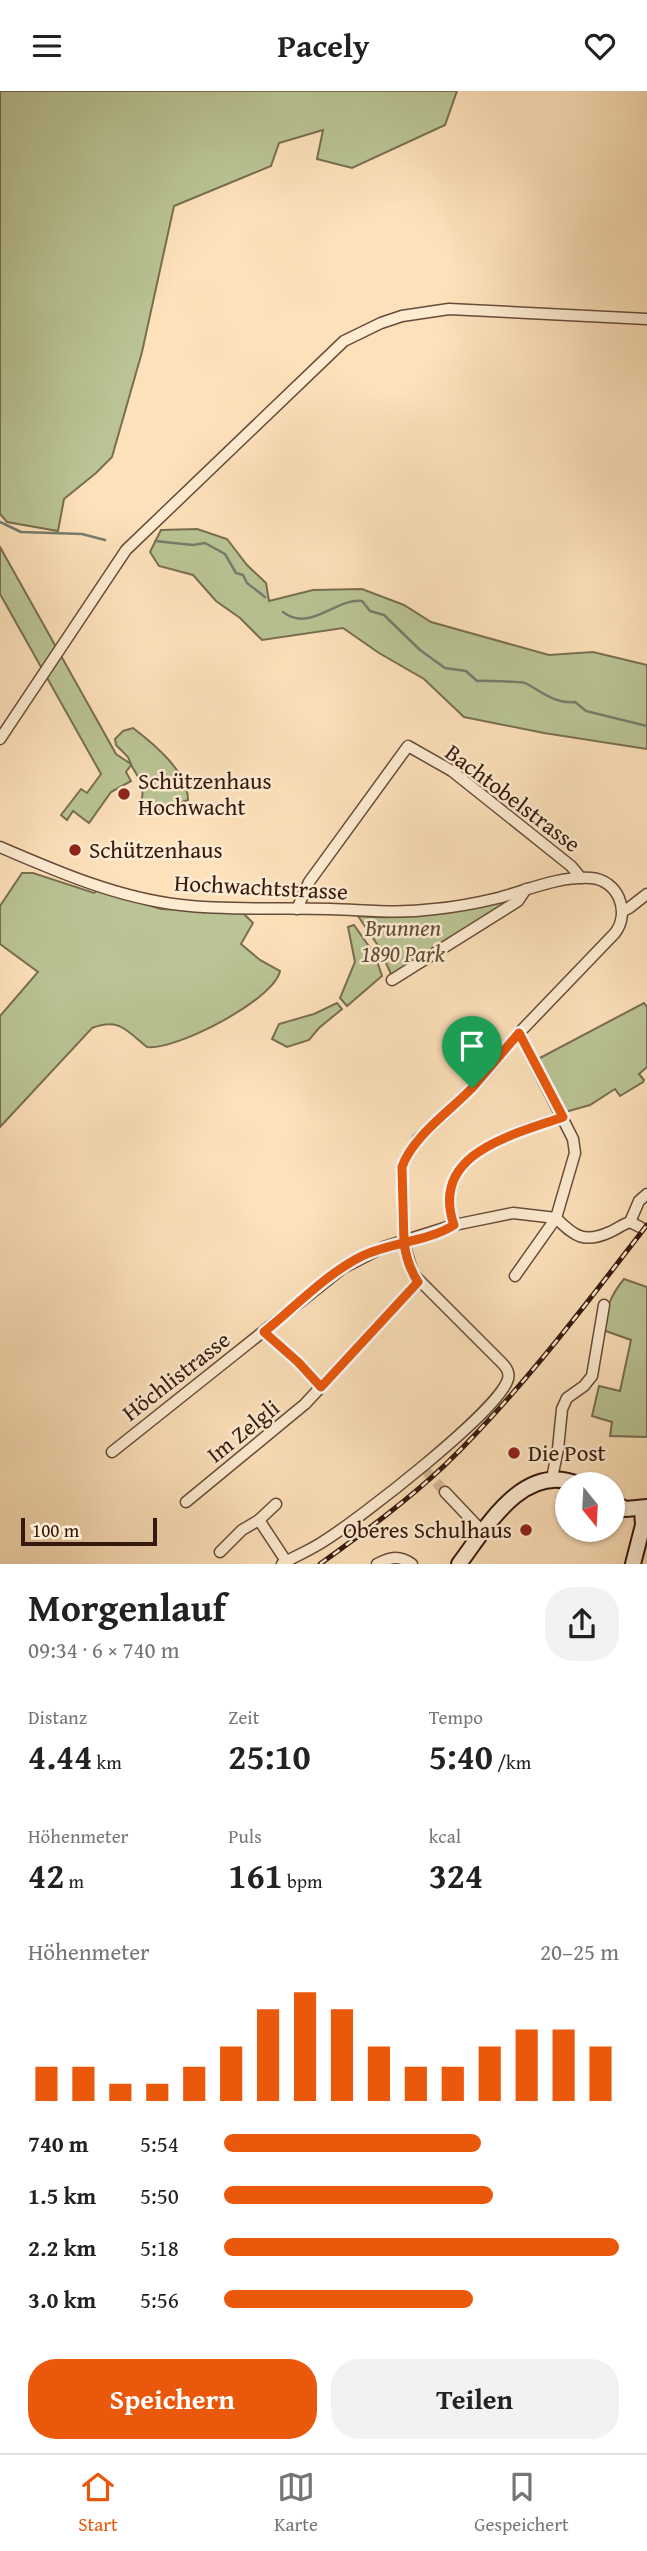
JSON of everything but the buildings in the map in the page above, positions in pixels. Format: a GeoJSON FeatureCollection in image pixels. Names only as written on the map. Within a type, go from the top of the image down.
{"type":"FeatureCollection","features":[{"type":"Feature","properties":{"kind":"main road"},"geometry":{"type":"LineString","coordinates":[[459,1564],[483,1532],[523,1489],[537,1481],[555,1479]]}},
{"type":"Feature","properties":{"kind":"main road"},"geometry":{"type":"LineString","coordinates":[[625,1509],[644,1508],[644,1535],[633,1564]]}},
{"type":"Feature","properties":{"kind":"street"},"geometry":{"type":"LineString","coordinates":[[0,739],[126,550],[344,341],[402,316],[449,309],[647,319]]}},
{"type":"Feature","properties":{"kind":"street","name":"Bachtobelstrasse"},"geometry":{"type":"LineString","coordinates":[[297,909],[309,882],[408,745],[452,771],[571,866],[581,879]]}},
{"type":"Feature","properties":{"kind":"street","name":"Hochwachtstrasse"},"geometry":{"type":"LineString","coordinates":[[0,847],[80,879],[130,895],[181,905],[388,913],[423,911],[469,905],[526,889],[591,878],[606,882],[616,893],[623,911]]}},
{"type":"Feature","properties":{"kind":"street"},"geometry":{"type":"LineString","coordinates":[[392,980],[518,901],[526,889]]}},
{"type":"Feature","properties":{"kind":"street"},"geometry":{"type":"LineString","coordinates":[[259,1520],[284,1563],[324,1541],[424,1469],[493,1402],[509,1375],[500,1361],[418,1282],[409,1265],[404,1243],[402,1177],[406,1157],[418,1139],[472,1088],[519,1033],[615,933],[623,911],[647,894]]}},
{"type":"Feature","properties":{"kind":"street"},"geometry":{"type":"LineString","coordinates":[[515,1276],[556,1218],[575,1153],[573,1139],[563,1117],[519,1033]]}},
{"type":"Feature","properties":{"kind":"street"},"geometry":{"type":"LineString","coordinates":[[454,1225],[450,1190],[458,1172],[473,1156],[493,1142],[563,1117]]}},
{"type":"Feature","properties":{"kind":"street"},"geometry":{"type":"LineString","coordinates":[[556,1218],[569,1231],[584,1238],[610,1232],[635,1224],[639,1201],[647,1194]]}},
{"type":"Feature","properties":{"kind":"street","name":"Höchlistrasse"},"geometry":{"type":"LineString","coordinates":[[112,1452],[342,1268],[384,1247],[404,1243],[454,1225],[513,1213],[556,1218]]}},
{"type":"Feature","properties":{"kind":"street","name":"Im Zelgli"},"geometry":{"type":"LineString","coordinates":[[186,1502],[277,1429],[321,1387],[418,1282]]}},
{"type":"Feature","properties":{"kind":"street"},"geometry":{"type":"LineString","coordinates":[[552,1478],[562,1409],[566,1398],[584,1386],[592,1376],[604,1305]]}},
{"type":"Feature","properties":{"kind":"street"},"geometry":{"type":"LineString","coordinates":[[264,1332],[321,1387]]}},
{"type":"Feature","properties":{"kind":"street"},"geometry":{"type":"LineString","coordinates":[[445,1492],[483,1532]]}},
{"type":"Feature","properties":{"kind":"street"},"geometry":{"type":"LineString","coordinates":[[220,1552],[242,1529],[259,1520],[276,1504]]}},
{"type":"Feature","properties":{"kind":"street"},"geometry":{"type":"LineString","coordinates":[[377,1564],[392,1557],[399,1557],[412,1564]]}},
{"type":"Feature","properties":{"kind":"green space"},"geometry":{"type":"Polygon","coordinates":[[[0,91],[457,91],[445,125],[352,168],[317,159],[323,130],[279,143],[271,166],[174,206],[142,352],[112,457],[64,499],[58,531],[7,522],[0,514],[0,91]]]}},
{"type":"Feature","properties":{"kind":"green space"},"geometry":{"type":"Polygon","coordinates":[[[197,529],[227,539],[247,565],[266,583],[269,601],[313,590],[362,589],[404,605],[431,622],[549,655],[593,652],[647,665],[647,749],[464,717],[424,679],[343,628],[262,640],[240,618],[216,601],[193,575],[159,566],[150,552],[161,530],[197,529]]]}},
{"type":"Feature","properties":{"kind":"green space"},"geometry":{"type":"Polygon","coordinates":[[[0,547],[116,754],[131,764],[116,745],[115,739],[123,731],[133,728],[160,750],[176,769],[188,800],[146,812],[141,801],[143,791],[131,765],[126,772],[131,781],[111,792],[89,823],[73,811],[67,820],[61,815],[81,789],[87,793],[101,774],[0,594],[0,547]]]}},
{"type":"Feature","properties":{"kind":"green space"},"geometry":{"type":"Polygon","coordinates":[[[22,873],[33,873],[94,893],[98,890],[161,909],[243,913],[253,923],[241,944],[260,960],[280,971],[274,983],[243,1009],[179,1041],[147,1047],[122,1027],[109,1024],[92,1028],[0,1127],[0,1016],[38,972],[0,944],[0,906],[22,873]]]}},
{"type":"Feature","properties":{"kind":"green space","name":"Brunnen 1890 Park"},"geometry":{"type":"Polygon","coordinates":[[[512,899],[392,976],[377,944],[358,916],[435,914],[512,899]]]}},
{"type":"Feature","properties":{"kind":"green space"},"geometry":{"type":"Polygon","coordinates":[[[354,925],[375,955],[382,976],[347,1006],[340,998],[355,962],[348,927],[354,925]]]}},
{"type":"Feature","properties":{"kind":"green space"},"geometry":{"type":"Polygon","coordinates":[[[337,1003],[342,1009],[309,1040],[287,1047],[272,1039],[279,1024],[314,1014],[337,1003]]]}},
{"type":"Feature","properties":{"kind":"green space"},"geometry":{"type":"Polygon","coordinates":[[[644,1003],[647,1007],[647,1067],[639,1074],[643,1082],[620,1096],[615,1089],[590,1105],[565,1112],[538,1059],[644,1003]]]}},
{"type":"Feature","properties":{"kind":"green space"},"geometry":{"type":"Polygon","coordinates":[[[624,1279],[647,1287],[647,1437],[610,1436],[612,1422],[592,1416],[599,1386],[620,1391],[631,1340],[603,1330],[609,1303],[624,1279]]]}},
{"type":"Feature","properties":{"kind":"waterway"},"geometry":{"type":"LineString","coordinates":[[0,522],[21,532],[82,534],[105,540]]}},
{"type":"Feature","properties":{"kind":"waterway"},"geometry":{"type":"LineString","coordinates":[[155,541],[193,545],[205,543],[225,554],[236,573],[243,575],[247,583],[265,597]]}},
{"type":"Feature","properties":{"kind":"waterway"},"geometry":{"type":"LineString","coordinates":[[283,612],[303,619],[342,604],[362,601],[370,611],[384,615],[420,650],[445,668],[466,671],[477,681],[525,683],[555,699],[575,702],[586,711],[647,726]]}},
{"type":"Feature","properties":{"kind":"tunnel"},"geometry":{"type":"LineString","coordinates":[[426,1471],[445,1492]]}},
{"type":"Feature","properties":{"kind":"railway"},"geometry":{"type":"LineString","coordinates":[[320,1564],[415,1492],[473,1437],[550,1349],[647,1225]]}},
{"type":"Feature","properties":{"kind":"place","name":"Schützenhaus Hochwacht"},"geometry":{"type":"Point","coordinates":[124,794]}},
{"type":"Feature","properties":{"kind":"place","name":"Schützenhaus"},"geometry":{"type":"Point","coordinates":[75,850]}},
{"type":"Feature","properties":{"kind":"place","name":"Die Post"},"geometry":{"type":"Point","coordinates":[514,1453]}},
{"type":"Feature","properties":{"kind":"place","name":"Oberes Schulhaus"},"geometry":{"type":"Point","coordinates":[526,1530]}},
{"type":"Feature","properties":{"kind":"route"},"geometry":{"type":"LineString","coordinates":[[472,1088],[418,1139],[402,1167],[404,1243],[405,1252],[418,1282],[321,1387],[264,1332],[342,1268],[362,1256],[384,1247],[404,1243],[448,1229],[454,1225],[450,1190],[452,1181],[473,1156],[493,1142],[563,1117],[519,1033],[472,1088]]}}]}
